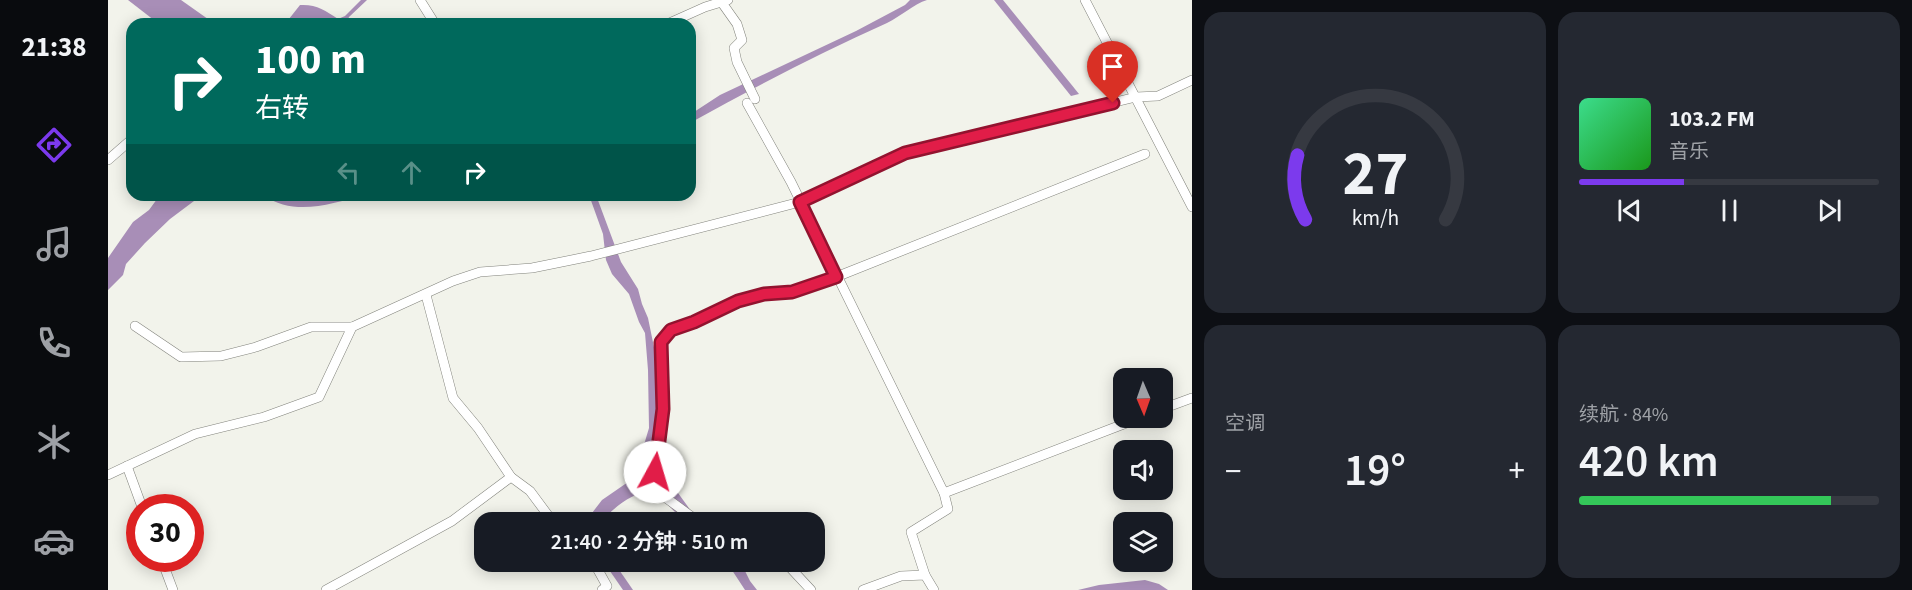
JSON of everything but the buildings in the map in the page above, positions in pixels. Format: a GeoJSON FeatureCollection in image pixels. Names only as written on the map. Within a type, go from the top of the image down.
{"type":"FeatureCollection","features":[{"type":"Feature","properties":{"kind":"street"},"geometry":{"type":"LineString","coordinates":[[420,0],[431,18]]}},
{"type":"Feature","properties":{"kind":"street"},"geometry":{"type":"LineString","coordinates":[[1085,0],[1192,207]]}},
{"type":"Feature","properties":{"kind":"street"},"geometry":{"type":"LineString","coordinates":[[680,18],[723,1],[737,24],[742,40],[734,48],[735,55],[751,101],[944,493],[948,509],[911,532],[925,575],[933,590]]}},
{"type":"Feature","properties":{"kind":"street"},"geometry":{"type":"LineString","coordinates":[[135,326],[181,357],[221,356],[256,347],[311,327],[352,327],[453,281],[480,272],[532,268],[591,256],[800,202],[905,153],[1136,97],[1158,96],[1192,80]]}},
{"type":"Feature","properties":{"kind":"street"},"geometry":{"type":"LineString","coordinates":[[108,160],[126,144]]}},
{"type":"Feature","properties":{"kind":"street"},"geometry":{"type":"LineString","coordinates":[[685,512],[662,495],[655,485],[655,460],[663,409],[661,342],[671,330],[738,301],[764,294],[792,292],[836,277],[1145,154]]}},
{"type":"Feature","properties":{"kind":"street"},"geometry":{"type":"LineString","coordinates":[[426,295],[453,398],[478,428],[512,477],[530,491],[546,512]]}},
{"type":"Feature","properties":{"kind":"street"},"geometry":{"type":"LineString","coordinates":[[108,475],[195,434],[264,417],[319,397],[352,327]]}},
{"type":"Feature","properties":{"kind":"street"},"geometry":{"type":"LineString","coordinates":[[1173,405],[1192,398]]}},
{"type":"Feature","properties":{"kind":"street"},"geometry":{"type":"LineString","coordinates":[[944,493],[1113,428]]}},
{"type":"Feature","properties":{"kind":"street"},"geometry":{"type":"LineString","coordinates":[[127,466],[137,494]]}},
{"type":"Feature","properties":{"kind":"street"},"geometry":{"type":"LineString","coordinates":[[326,590],[452,521],[512,477]]}},
{"type":"Feature","properties":{"kind":"street"},"geometry":{"type":"LineString","coordinates":[[166,572],[173,590]]}},
{"type":"Feature","properties":{"kind":"street"},"geometry":{"type":"LineString","coordinates":[[599,572],[607,586],[602,590]]}},
{"type":"Feature","properties":{"kind":"street"},"geometry":{"type":"LineString","coordinates":[[794,572],[811,590]]}},
{"type":"Feature","properties":{"kind":"street"},"geometry":{"type":"LineString","coordinates":[[863,590],[902,576],[925,575]]}},
{"type":"Feature","properties":{"kind":"shaded area"},"geometry":{"type":"Polygon","coordinates":[[[128,0],[181,0],[206,18],[151,18],[128,0]]]}},
{"type":"Feature","properties":{"kind":"shaded area"},"geometry":{"type":"Polygon","coordinates":[[[361,0],[367,0],[349,18],[340,18],[361,0]]]}},
{"type":"Feature","properties":{"kind":"shaded area"},"geometry":{"type":"Polygon","coordinates":[[[910,0],[927,0],[887,23],[837,46],[696,120],[696,111],[720,95],[856,31],[905,5],[910,0]]]}},
{"type":"Feature","properties":{"kind":"shaded area"},"geometry":{"type":"Polygon","coordinates":[[[994,0],[1003,0],[1079,94],[1071,96],[994,0]]]}},
{"type":"Feature","properties":{"kind":"shaded area"},"geometry":{"type":"Polygon","coordinates":[[[300,5],[320,8],[336,18],[290,18],[300,5]]]}},
{"type":"Feature","properties":{"kind":"shaded area"},"geometry":{"type":"Polygon","coordinates":[[[156,201],[194,201],[170,219],[145,243],[126,264],[123,275],[108,290],[108,258],[133,222],[149,210],[156,201]]]}},
{"type":"Feature","properties":{"kind":"shaded area"},"geometry":{"type":"Polygon","coordinates":[[[273,201],[341,201],[313,207],[288,206],[273,201]]]}},
{"type":"Feature","properties":{"kind":"shaded area"},"geometry":{"type":"Polygon","coordinates":[[[591,201],[598,201],[621,262],[638,289],[648,318],[656,357],[659,405],[653,453],[660,486],[678,493],[692,512],[675,512],[653,490],[624,501],[611,512],[593,512],[602,500],[631,480],[649,428],[645,333],[629,294],[612,274],[606,260],[603,234],[591,201]]]}},
{"type":"Feature","properties":{"kind":"shaded area"},"geometry":{"type":"Polygon","coordinates":[[[611,572],[621,572],[633,590],[623,590],[611,572]]]}},
{"type":"Feature","properties":{"kind":"shaded area"},"geometry":{"type":"Polygon","coordinates":[[[733,572],[746,572],[757,590],[745,590],[733,572]]]}},
{"type":"Feature","properties":{"kind":"shaded area"},"geometry":{"type":"Polygon","coordinates":[[[1145,580],[1159,584],[1168,590],[1078,590],[1099,585],[1145,580]]]}},
{"type":"Feature","properties":{"kind":"route"},"geometry":{"type":"LineString","coordinates":[[655,472],[663,409],[661,342],[671,330],[738,301],[764,294],[792,292],[836,277],[800,202],[905,153],[1113,103]]}}]}
